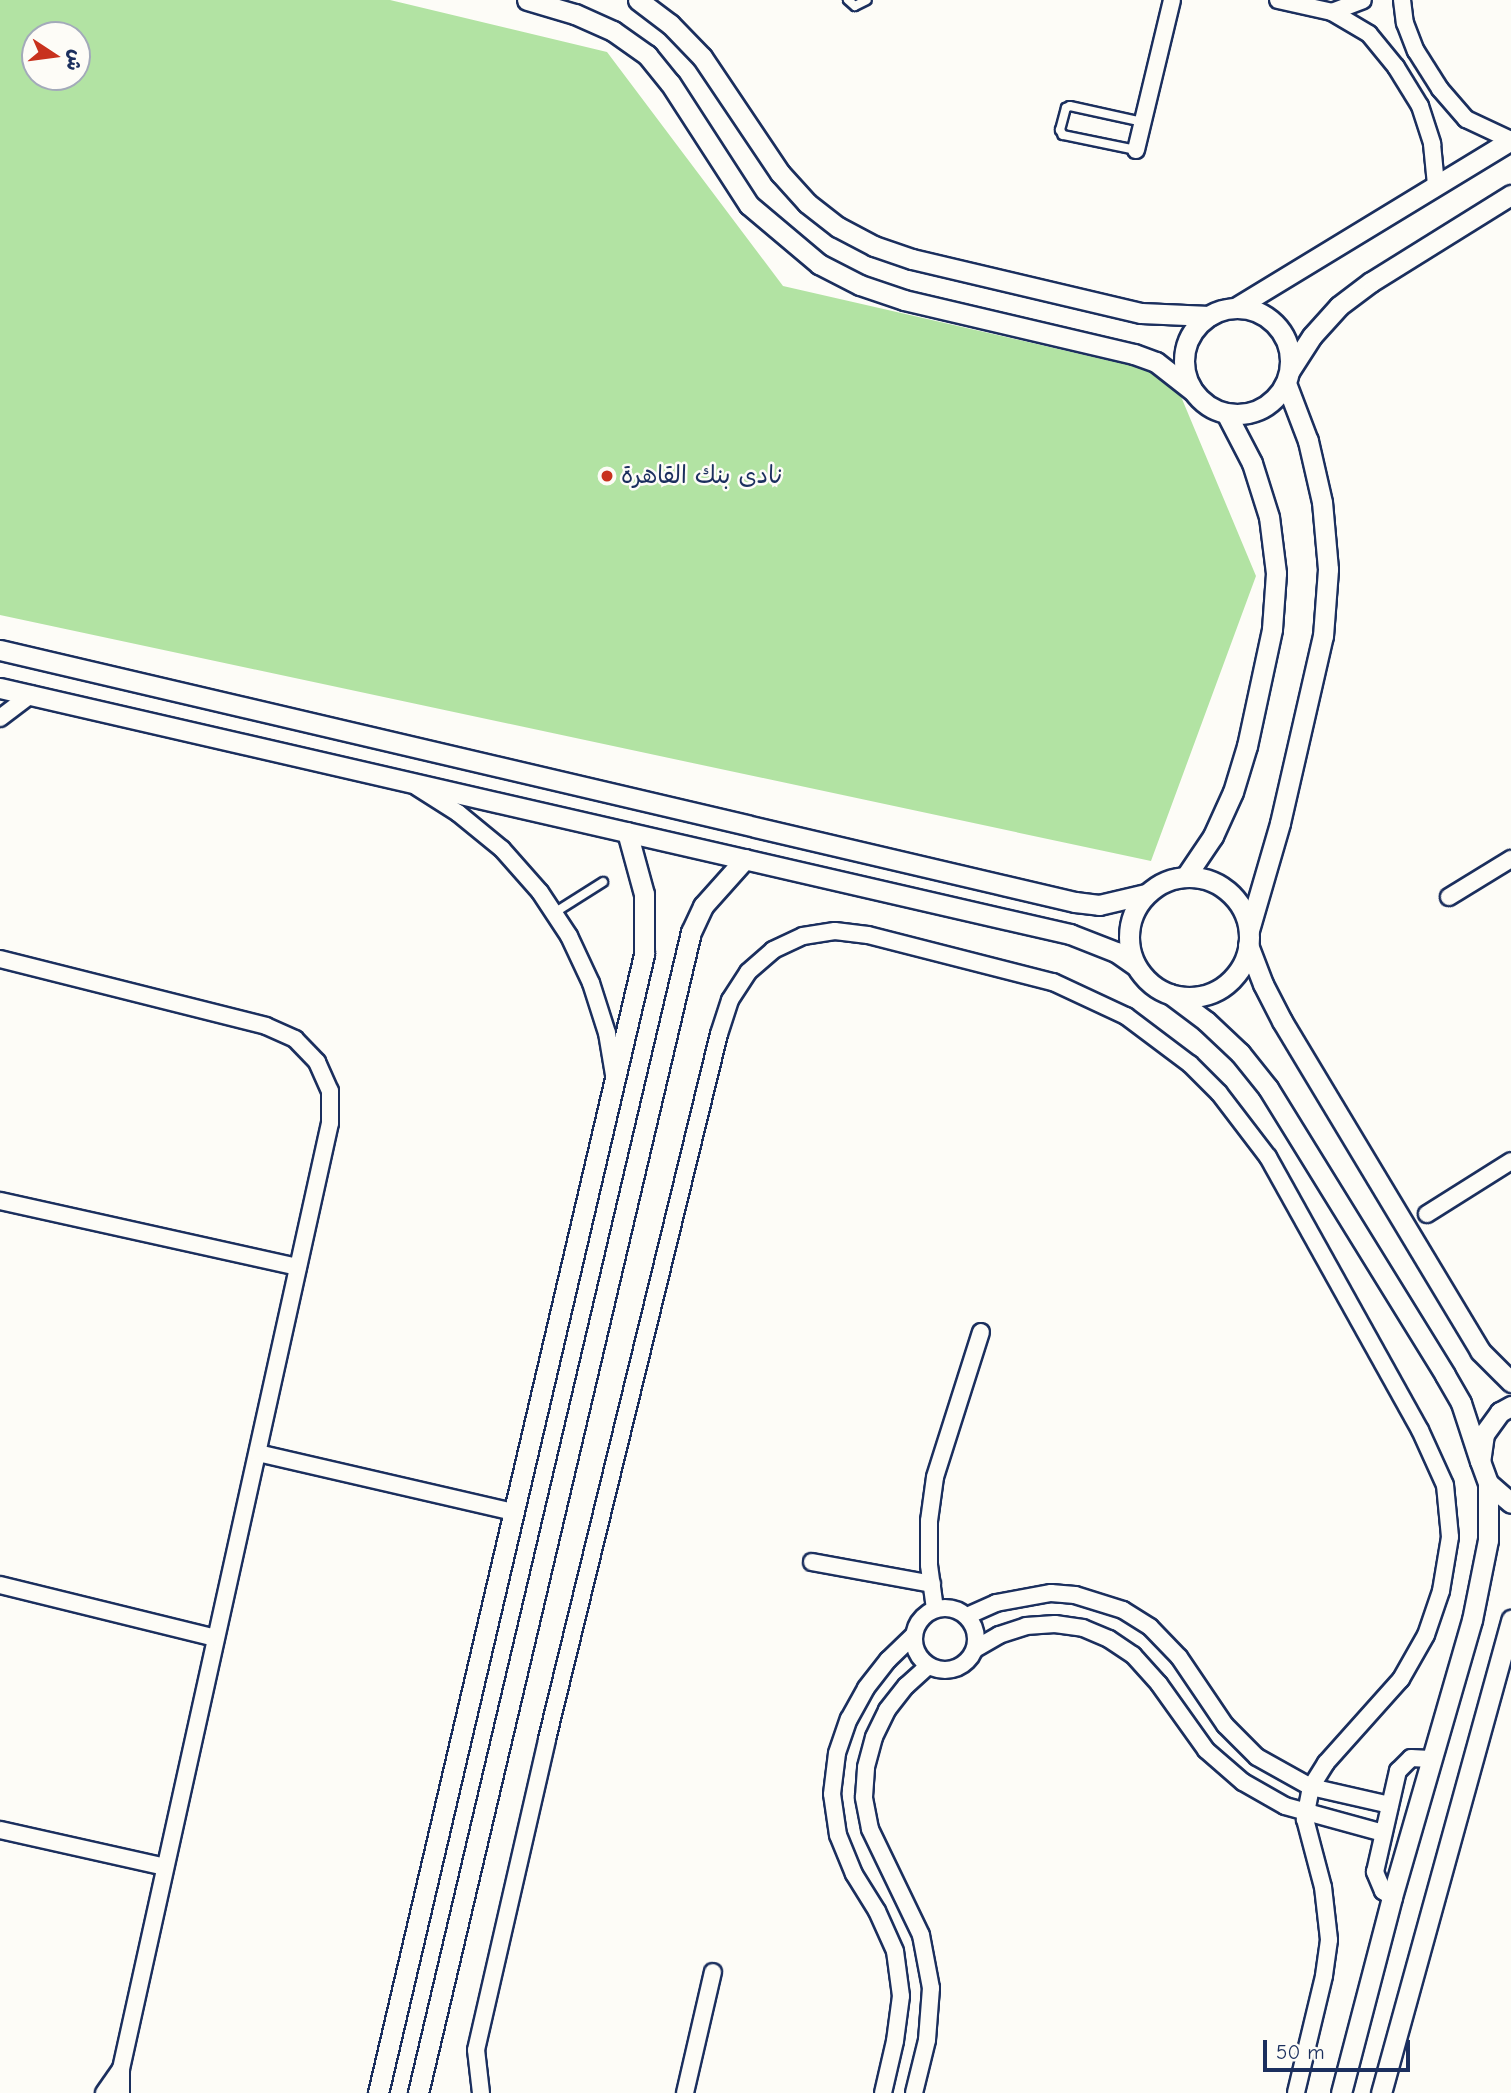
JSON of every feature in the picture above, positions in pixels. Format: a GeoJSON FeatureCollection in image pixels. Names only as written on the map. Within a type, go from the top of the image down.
{"type":"FeatureCollection","features":[{"type":"Feature","properties":{"kind":"street"},"geometry":{"type":"LineString","coordinates":[[527,0],[575,14],[613,31],[647,55],[670,83],[749,205],[819,264],[860,285],[904,300],[1133,354],[1156,362],[1213,409],[1226,413],[1250,413],[1261,409],[1280,393],[1312,336],[1339,306],[1371,282],[1511,195]]}},
{"type":"Feature","properties":{"kind":"street"},"geometry":{"type":"LineString","coordinates":[[638,0],[670,24],[702,57],[780,173],[807,203],[838,227],[874,246],[925,262],[1141,313],[1209,316],[1235,308],[1511,140]]}},
{"type":"Feature","properties":{"kind":"street"},"geometry":{"type":"LineString","coordinates":[[1136,150],[1172,0]]}},
{"type":"Feature","properties":{"kind":"street"},"geometry":{"type":"LineString","coordinates":[[1278,0],[1332,12],[1369,34],[1384,50],[1420,106],[1432,145],[1436,185]]}},
{"type":"Feature","properties":{"kind":"street"},"geometry":{"type":"LineString","coordinates":[[1332,12],[1363,0]]}},
{"type":"Feature","properties":{"kind":"street"},"geometry":{"type":"LineString","coordinates":[[1402,0],[1405,23],[1416,51],[1440,89],[1466,119],[1511,140]]}},
{"type":"Feature","properties":{"kind":"street"},"geometry":{"type":"LineString","coordinates":[[1170,994],[1199,996],[1227,984],[1245,960],[1320,649],[1326,596],[1328,569],[1322,502],[1308,441],[1288,376],[1287,343],[1272,321],[1248,309],[1235,308]]}},
{"type":"Feature","properties":{"kind":"street"},"geometry":{"type":"LineString","coordinates":[[1193,391],[1185,365],[1185,351],[1198,326],[1209,316]]}},
{"type":"Feature","properties":{"kind":"street"},"geometry":{"type":"LineString","coordinates":[[1186,876],[1213,836],[1233,792],[1247,746],[1272,629],[1276,573],[1269,517],[1252,463],[1226,413]]}},
{"type":"Feature","properties":{"kind":"street"},"geometry":{"type":"LineString","coordinates":[[0,650],[1075,902],[1099,905],[1146,894]]}},
{"type":"Feature","properties":{"kind":"street"},"geometry":{"type":"LineString","coordinates":[[0,688],[1070,934],[1116,951],[1136,966],[1150,983],[1170,994],[1223,1037],[1268,1088],[1456,1393],[1488,1483],[1488,1540],[1472,1620],[1430,1759],[1341,2093]]}},
{"type":"Feature","properties":{"kind":"street"},"geometry":{"type":"LineString","coordinates":[[0,718],[31,695]]}},
{"type":"Feature","properties":{"kind":"street"},"geometry":{"type":"LineString","coordinates":[[409,782],[458,813],[502,849],[540,892],[569,936],[591,983],[607,1033],[616,1085]]}},
{"type":"Feature","properties":{"kind":"street"},"geometry":{"type":"LineString","coordinates":[[378,2093],[616,1085],[644,954],[644,894],[627,832]]}},
{"type":"Feature","properties":{"kind":"street"},"geometry":{"type":"LineString","coordinates":[[418,2093],[691,932],[703,906],[745,859]]}},
{"type":"Feature","properties":{"kind":"street"},"geometry":{"type":"LineString","coordinates":[[1449,897],[1511,859]]}},
{"type":"Feature","properties":{"kind":"street"},"geometry":{"type":"LineString","coordinates":[[1136,966],[1130,951],[1129,929],[1137,907],[1146,894],[1158,885],[1186,876],[1215,882],[1228,891],[1245,915],[1263,984],[1282,1021],[1480,1351],[1511,1382]]}},
{"type":"Feature","properties":{"kind":"street"},"geometry":{"type":"LineString","coordinates":[[481,2093],[476,2050],[550,1727],[719,1034],[730,1000],[748,972],[773,950],[803,936],[835,931],[868,935],[1053,982],[1090,998],[1159,1039],[1190,1065],[1219,1093],[1268,1157],[1420,1430],[1445,1485],[1450,1511],[1450,1537],[1441,1591],[1414,1660],[1325,1763],[1311,1787],[1306,1827],[1323,1886],[1329,1940],[1324,1976],[1296,2093]]}},
{"type":"Feature","properties":{"kind":"street"},"geometry":{"type":"LineString","coordinates":[[0,960],[266,1026],[295,1039],[303,1046],[317,1062],[330,1091],[330,1124],[121,2069],[121,2093]]}},
{"type":"Feature","properties":{"kind":"street"},"geometry":{"type":"LineString","coordinates":[[1427,1214],[1511,1161]]}},
{"type":"Feature","properties":{"kind":"street"},"geometry":{"type":"LineString","coordinates":[[0,1201],[298,1267]]}},
{"type":"Feature","properties":{"kind":"street"},"geometry":{"type":"LineString","coordinates":[[935,1609],[929,1521],[934,1477],[981,1332]]}},
{"type":"Feature","properties":{"kind":"street"},"geometry":{"type":"LineString","coordinates":[[1480,1461],[1484,1434],[1500,1412],[1511,1406]]}},
{"type":"Feature","properties":{"kind":"street"},"geometry":{"type":"LineString","coordinates":[[258,1453],[514,1512]]}},
{"type":"Feature","properties":{"kind":"street"},"geometry":{"type":"LineString","coordinates":[[1488,1483],[1511,1503]]}},
{"type":"Feature","properties":{"kind":"street"},"geometry":{"type":"LineString","coordinates":[[812,1562],[932,1584]]}},
{"type":"Feature","properties":{"kind":"street"},"geometry":{"type":"LineString","coordinates":[[0,1585],[216,1638]]}},
{"type":"Feature","properties":{"kind":"street"},"geometry":{"type":"LineString","coordinates":[[967,1616],[996,1603],[1051,1593],[1075,1595],[1123,1610],[1150,1627],[1179,1657],[1240,1742],[1276,1770],[1311,1787],[1390,1805]]}},
{"type":"Feature","properties":{"kind":"street"},"geometry":{"type":"LineString","coordinates":[[883,2093],[895,2041],[901,1996],[895,1951],[838,1835],[832,1794],[837,1753],[849,1719],[866,1688],[888,1660],[914,1635],[925,1615],[935,1609],[958,1610],[967,1616],[974,1626],[975,1649]]}},
{"type":"Feature","properties":{"kind":"street"},"geometry":{"type":"LineString","coordinates":[[1381,2093],[1511,1619]]}},
{"type":"Feature","properties":{"kind":"street"},"geometry":{"type":"LineString","coordinates":[[914,1635],[915,1647],[928,1666],[939,1670],[961,1666],[975,1649],[999,1635],[1026,1626],[1055,1624],[1083,1628],[1109,1639],[1141,1664],[1206,1750],[1223,1767],[1263,1795],[1306,1812],[1383,1833]]}},
{"type":"Feature","properties":{"kind":"street"},"geometry":{"type":"LineString","coordinates":[[914,2093],[926,2040],[931,1988],[921,1935],[870,1829],[863,1797],[869,1757],[887,1710],[906,1686],[928,1666]]}},
{"type":"Feature","properties":{"kind":"street"},"geometry":{"type":"LineString","coordinates":[[1392,1897],[1382,1891],[1374,1872],[1390,1805],[1403,1763],[1410,1758],[1430,1759]]}},
{"type":"Feature","properties":{"kind":"street"},"geometry":{"type":"LineString","coordinates":[[0,1830],[165,1867]]}},
{"type":"Feature","properties":{"kind":"street"},"geometry":{"type":"LineString","coordinates":[[685,2093],[713,1972]]}},
{"type":"Feature","properties":{"kind":"street"},"geometry":{"type":"LineString","coordinates":[[104,2093],[121,2069]]}},
{"type":"Feature","properties":{"kind":"lane"},"geometry":{"type":"LineString","coordinates":[[848,0],[855,6],[867,0]]}},
{"type":"Feature","properties":{"kind":"lane"},"geometry":{"type":"LineString","coordinates":[[1136,150],[1063,135],[1060,131],[1066,108],[1070,106],[1143,122]]}},
{"type":"Feature","properties":{"kind":"lane"},"geometry":{"type":"LineString","coordinates":[[554,913],[603,882]]}},
{"type":"Feature","properties":{"kind":"green space","name":"نادى بنك القاهرة"},"geometry":{"type":"Polygon","coordinates":[[[0,0],[390,0],[607,52],[783,286],[1172,375],[1256,576],[1151,861],[0,615],[0,0]]]}},
{"type":"Feature","properties":{"kind":"place","name":"نادى بنك القاهرة"},"geometry":{"type":"Point","coordinates":[607,476]}}]}
